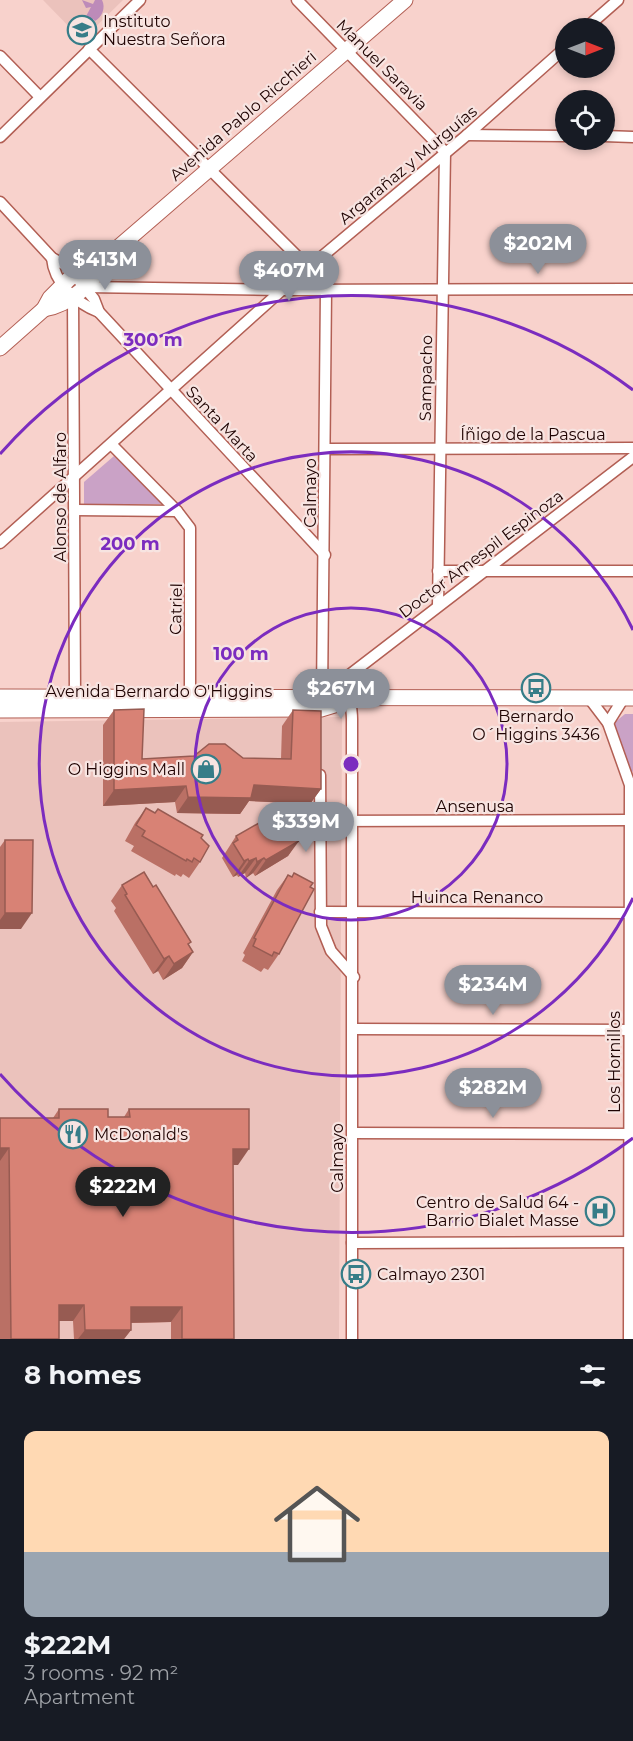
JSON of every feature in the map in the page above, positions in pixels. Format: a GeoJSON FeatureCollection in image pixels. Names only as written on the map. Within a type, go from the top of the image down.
{"type":"FeatureCollection","features":[{"type":"Feature","properties":{"kind":"main road","name":"Avenida Pablo Ricchieri"},"geometry":{"type":"LineString","coordinates":[[0,348],[44,309],[50,298],[97,275],[105,260],[405,0]]}},
{"type":"Feature","properties":{"kind":"main road","name":"Avenida Bernardo O'Higgins"},"geometry":{"type":"LineString","coordinates":[[0,697],[190,696],[321,708]]}},
{"type":"Feature","properties":{"kind":"main road","name":"Avenida Bernardo O'Higgins"},"geometry":{"type":"LineString","coordinates":[[0,710],[321,708],[352,699],[628,699]]}},
{"type":"Feature","properties":{"kind":"street"},"geometry":{"type":"LineString","coordinates":[[0,136],[140,0]]}},
{"type":"Feature","properties":{"kind":"street","name":"Manuel Saravia"},"geometry":{"type":"LineString","coordinates":[[297,0],[445,152]]}},
{"type":"Feature","properties":{"kind":"street"},"geometry":{"type":"LineString","coordinates":[[597,18],[618,0]]}},
{"type":"Feature","properties":{"kind":"street"},"geometry":{"type":"LineString","coordinates":[[89,49],[211,169],[309,269],[326,290]]}},
{"type":"Feature","properties":{"kind":"street"},"geometry":{"type":"LineString","coordinates":[[0,56],[40,97]]}},
{"type":"Feature","properties":{"kind":"street","name":"Argarañaz y Murguías"},"geometry":{"type":"LineString","coordinates":[[0,543],[112,445],[169,389],[282,290],[467,135],[555,57]]}},
{"type":"Feature","properties":{"kind":"street"},"geometry":{"type":"LineString","coordinates":[[467,135],[555,136]]}},
{"type":"Feature","properties":{"kind":"street"},"geometry":{"type":"LineString","coordinates":[[615,136],[633,137]]}},
{"type":"Feature","properties":{"kind":"street","name":"Sampacho"},"geometry":{"type":"LineString","coordinates":[[438,606],[445,152]]}},
{"type":"Feature","properties":{"kind":"street","name":"Santa Marta"},"geometry":{"type":"LineString","coordinates":[[0,202],[52,258],[67,266],[74,286],[86,307],[99,312],[325,555]]}},
{"type":"Feature","properties":{"kind":"street"},"geometry":{"type":"LineString","coordinates":[[74,286],[282,290],[633,289]]}},
{"type":"Feature","properties":{"kind":"street","name":"Alonso de Alfaro"},"geometry":{"type":"LineString","coordinates":[[74,286],[75,697]]}},
{"type":"Feature","properties":{"kind":"street","name":"Calmayo"},"geometry":{"type":"LineString","coordinates":[[321,708],[325,555],[326,290]]}},
{"type":"Feature","properties":{"kind":"street","name":"Catriel"},"geometry":{"type":"LineString","coordinates":[[112,445],[186,520],[192,538],[190,696]]}},
{"type":"Feature","properties":{"kind":"street","name":"Íñigo de la Pascua"},"geometry":{"type":"LineString","coordinates":[[325,449],[633,448]]}},
{"type":"Feature","properties":{"kind":"street","name":"Doctor Amespil Espinoza"},"geometry":{"type":"LineString","coordinates":[[321,708],[347,676],[633,457]]}},
{"type":"Feature","properties":{"kind":"street"},"geometry":{"type":"LineString","coordinates":[[75,510],[177,511]]}},
{"type":"Feature","properties":{"kind":"street"},"geometry":{"type":"LineString","coordinates":[[438,571],[633,571]]}},
{"type":"Feature","properties":{"kind":"street"},"geometry":{"type":"LineString","coordinates":[[347,676],[347,687],[352,699]]}},
{"type":"Feature","properties":{"kind":"street","name":"Los Hornillos"},"geometry":{"type":"LineString","coordinates":[[589,698],[608,723],[631,782],[629,1339]]}},
{"type":"Feature","properties":{"kind":"street","name":"Calmayo"},"geometry":{"type":"LineString","coordinates":[[352,699],[354,912],[352,1339]]}},
{"type":"Feature","properties":{"kind":"street"},"geometry":{"type":"LineString","coordinates":[[608,723],[628,699]]}},
{"type":"Feature","properties":{"kind":"street"},"geometry":{"type":"LineString","coordinates":[[321,764],[321,926],[331,951],[354,977]]}},
{"type":"Feature","properties":{"kind":"street","name":"Ansenusa"},"geometry":{"type":"LineString","coordinates":[[320,821],[630,820]]}},
{"type":"Feature","properties":{"kind":"street","name":"Huinca Renanco"},"geometry":{"type":"LineString","coordinates":[[320,912],[631,913]]}},
{"type":"Feature","properties":{"kind":"street"},"geometry":{"type":"LineString","coordinates":[[353,1029],[631,1030]]}},
{"type":"Feature","properties":{"kind":"street"},"geometry":{"type":"LineString","coordinates":[[352,1133],[631,1134]]}},
{"type":"Feature","properties":{"kind":"street"},"geometry":{"type":"LineString","coordinates":[[352,1243],[631,1242]]}},
{"type":"Feature","properties":{"kind":"shaded area","name":"Instituto Nuestra Señora"},"geometry":{"type":"Polygon","coordinates":[[[43,0],[123,0],[82,40],[43,0]]]}},
{"type":"Feature","properties":{"kind":"shaded area"},"geometry":{"type":"Polygon","coordinates":[[[82,0],[93,4],[95,0],[102,0],[103,3],[101,15],[95,21],[93,19],[90,24],[83,22],[91,7],[86,8],[82,0]]]}},
{"type":"Feature","properties":{"kind":"shaded area"},"geometry":{"type":"Polygon","coordinates":[[[114,456],[162,502],[160,504],[84,504],[84,482],[114,456]]]}},
{"type":"Feature","properties":{"kind":"shaded area"},"geometry":{"type":"Polygon","coordinates":[[[625,714],[633,714],[633,771],[630,776],[613,731],[614,723],[625,714]]]}},
{"type":"Feature","properties":{"kind":"shaded area"},"geometry":{"type":"Polygon","coordinates":[[[342,717],[339,1339],[0,1339],[0,722],[342,717]]]}},
{"type":"Feature","properties":{"kind":"building"},"geometry":{"type":"Polygon","coordinates":[[[144,709],[142,759],[194,756],[209,744],[225,744],[243,758],[291,759],[293,710],[321,711],[321,789],[254,785],[251,798],[188,797],[186,786],[114,790],[114,710],[144,709]]]}},
{"type":"Feature","properties":{"kind":"building"},"geometry":{"type":"Polygon","coordinates":[[[287,807],[290,812],[298,808],[308,825],[300,830],[303,834],[297,837],[299,841],[266,860],[264,858],[257,862],[256,858],[244,861],[233,843],[238,840],[236,836],[287,807]]]}},
{"type":"Feature","properties":{"kind":"building"},"geometry":{"type":"Polygon","coordinates":[[[146,808],[155,813],[158,809],[203,835],[201,838],[209,846],[200,862],[194,858],[192,862],[187,859],[186,861],[142,836],[145,831],[136,825],[146,808]]]}},
{"type":"Feature","properties":{"kind":"building"},"geometry":{"type":"Polygon","coordinates":[[[5,840],[33,840],[32,913],[5,913],[5,840]]]}},
{"type":"Feature","properties":{"kind":"building"},"geometry":{"type":"Polygon","coordinates":[[[144,872],[153,887],[156,885],[191,942],[188,944],[193,952],[174,964],[169,956],[164,959],[125,895],[127,894],[122,885],[144,872]]]}},
{"type":"Feature","properties":{"kind":"building"},"geometry":{"type":"Polygon","coordinates":[[[294,873],[313,883],[310,887],[314,889],[279,954],[274,952],[272,956],[253,946],[256,939],[254,938],[288,875],[292,877],[294,873]]]}},
{"type":"Feature","properties":{"kind":"building"},"geometry":{"type":"Polygon","coordinates":[[[59,1109],[108,1109],[108,1117],[130,1117],[129,1109],[249,1109],[249,1149],[233,1149],[234,1339],[182,1339],[182,1307],[131,1307],[131,1330],[85,1330],[84,1305],[59,1305],[59,1339],[11,1339],[9,1148],[0,1148],[0,1118],[59,1118],[59,1109]]]}},
{"type":"Feature","properties":{"kind":"place","name":"Instituto Nuestra Señora"},"geometry":{"type":"Point","coordinates":[82,30]}},
{"type":"Feature","properties":{"kind":"place","name":"Bernardo O´Higgins 3436"},"geometry":{"type":"Point","coordinates":[536,688]}},
{"type":"Feature","properties":{"kind":"place","name":"O Higgins Mall"},"geometry":{"type":"Point","coordinates":[206,769]}},
{"type":"Feature","properties":{"kind":"place","name":"McDonald's"},"geometry":{"type":"Point","coordinates":[73,1134]}},
{"type":"Feature","properties":{"kind":"place","name":"Centro de Salud 64 - Barrio Bialet Masse"},"geometry":{"type":"Point","coordinates":[600,1211]}},
{"type":"Feature","properties":{"kind":"place","name":"Calmayo 2301"},"geometry":{"type":"Point","coordinates":[356,1274]}}]}
